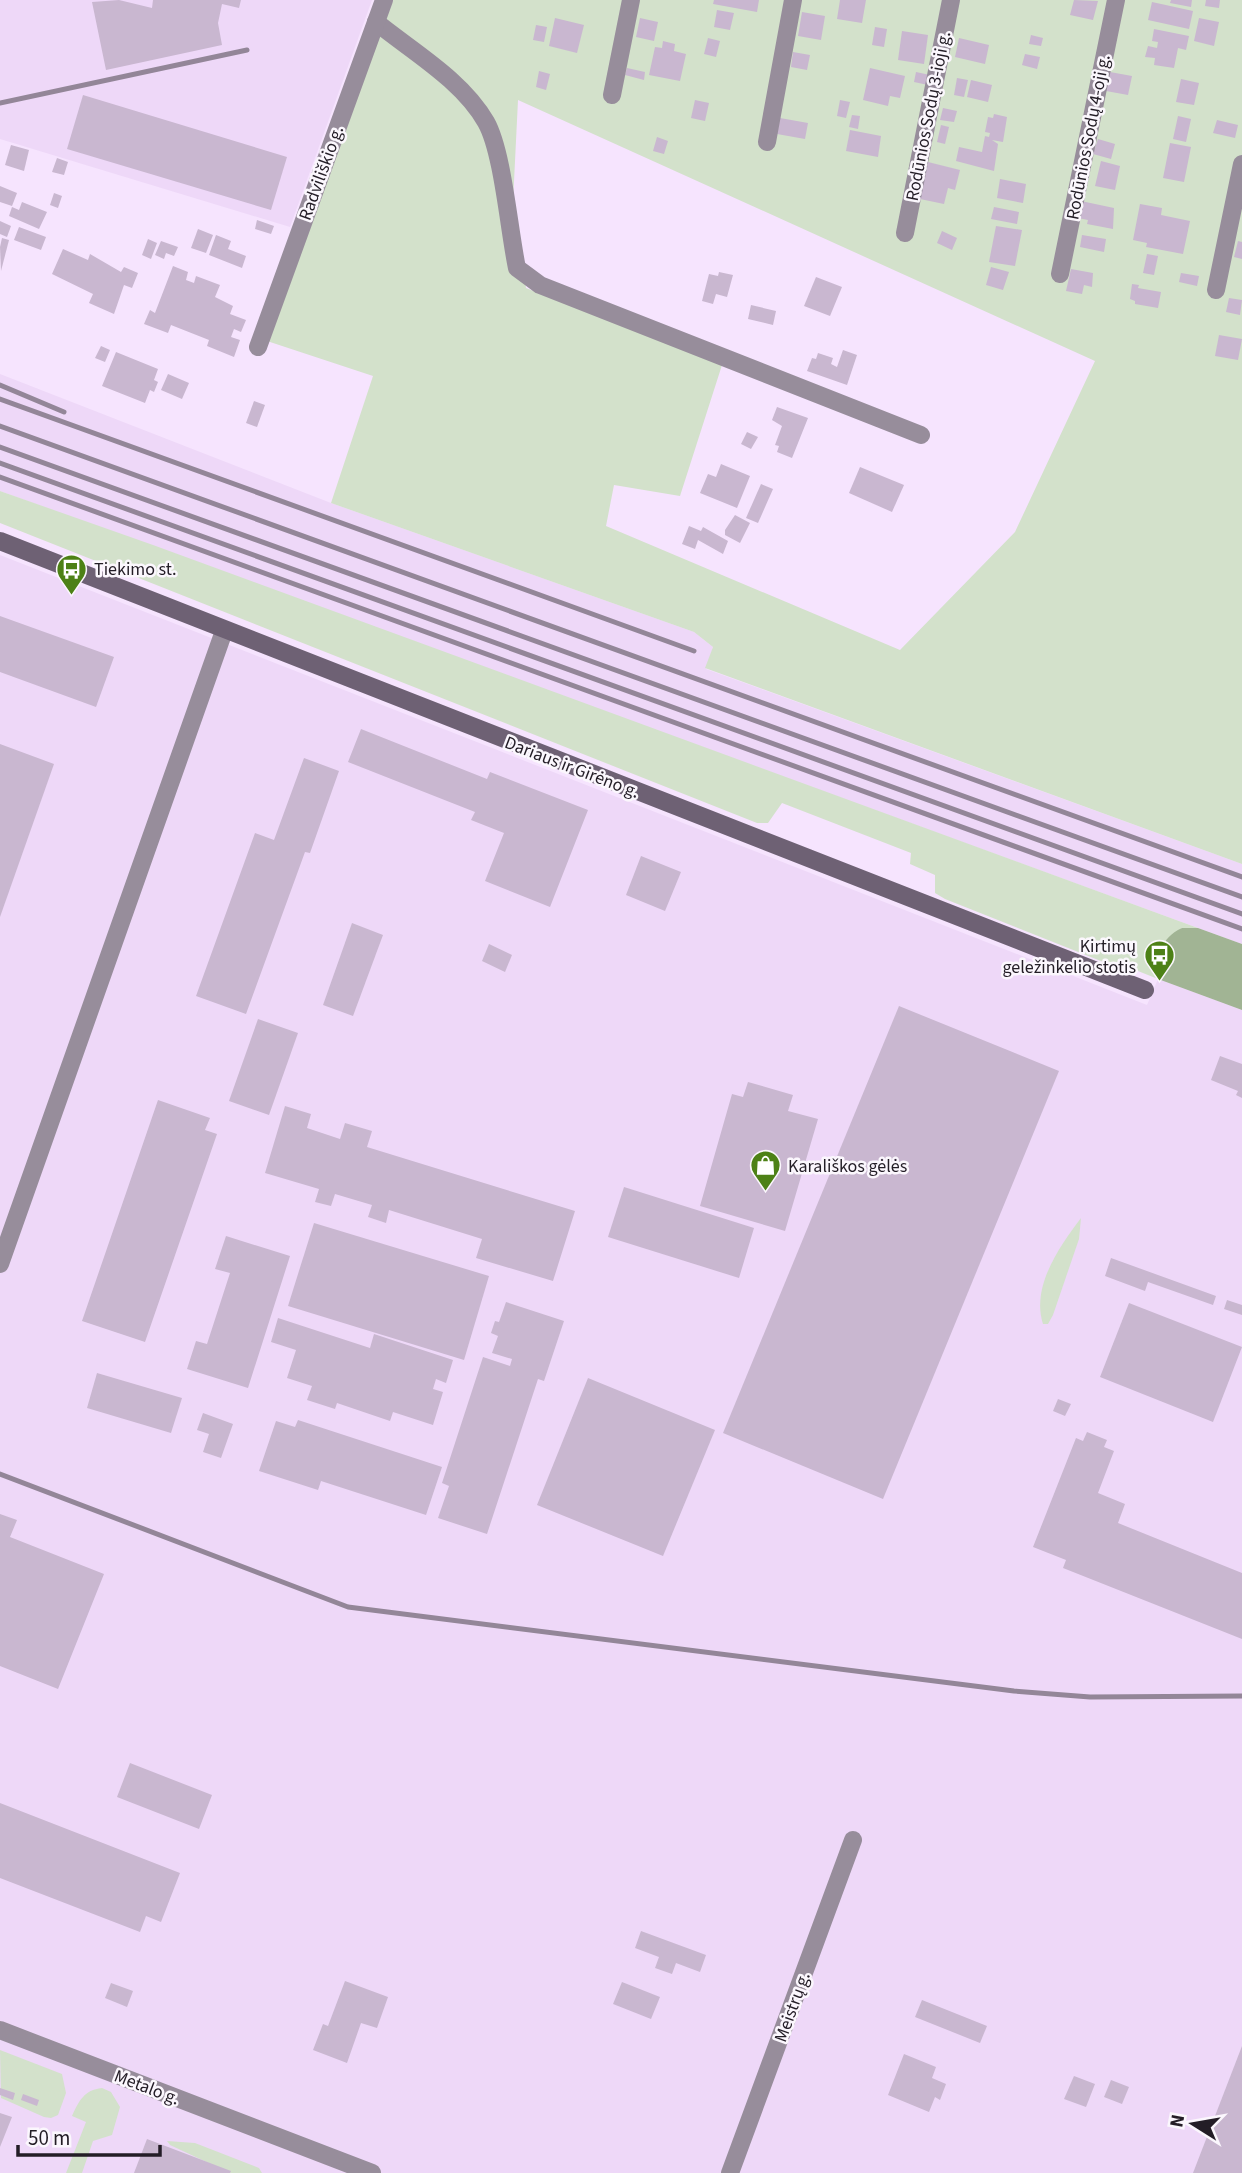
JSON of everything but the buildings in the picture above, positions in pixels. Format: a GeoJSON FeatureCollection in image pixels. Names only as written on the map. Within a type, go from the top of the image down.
{"type":"FeatureCollection","features":[{"type":"Feature","properties":{"kind":"street","name":"Radviliškio g."},"geometry":{"type":"LineString","coordinates":[[258,347],[384,0]]}},
{"type":"Feature","properties":{"kind":"street"},"geometry":{"type":"LineString","coordinates":[[612,95],[631,0]]}},
{"type":"Feature","properties":{"kind":"street"},"geometry":{"type":"LineString","coordinates":[[767,142],[793,0]]}},
{"type":"Feature","properties":{"kind":"street","name":"Rodūnios Sodų 3-ioji g."},"geometry":{"type":"LineString","coordinates":[[905,233],[951,0]]}},
{"type":"Feature","properties":{"kind":"street","name":"Rodūnios Sodų 4-oji g."},"geometry":{"type":"LineString","coordinates":[[1060,274],[1116,0]]}},
{"type":"Feature","properties":{"kind":"street"},"geometry":{"type":"LineString","coordinates":[[376,22],[444,75],[487,123],[499,165],[517,268],[540,285],[921,435]]}},
{"type":"Feature","properties":{"kind":"street"},"geometry":{"type":"LineString","coordinates":[[1216,290],[1242,164]]}},
{"type":"Feature","properties":{"kind":"street","name":"Dariaus ir Girėno g."},"geometry":{"type":"LineString","coordinates":[[0,541],[1145,990]]}},
{"type":"Feature","properties":{"kind":"street"},"geometry":{"type":"LineString","coordinates":[[0,1264],[224,631]]}},
{"type":"Feature","properties":{"kind":"street","name":"Meistrų g."},"geometry":{"type":"LineString","coordinates":[[730,2173],[853,1840]]}},
{"type":"Feature","properties":{"kind":"street","name":"Metalo g."},"geometry":{"type":"LineString","coordinates":[[0,2031],[372,2173]]}},
{"type":"Feature","properties":{"kind":"shaded area"},"geometry":{"type":"Polygon","coordinates":[[[0,0],[372,0],[290,227],[0,139],[0,0]]]}},
{"type":"Feature","properties":{"kind":"shaded area"},"geometry":{"type":"Polygon","coordinates":[[[0,374],[331,503],[694,632],[713,647],[706,669],[1242,864],[1242,944],[0,491],[0,374]]]}},
{"type":"Feature","properties":{"kind":"shaded area"},"geometry":{"type":"Polygon","coordinates":[[[0,555],[1147,1005],[1158,979],[1242,1010],[1242,2173],[0,2173],[0,555]]]}},
{"type":"Feature","properties":{"kind":"green space"},"geometry":{"type":"Polygon","coordinates":[[[393,0],[1242,0],[1242,864],[705,668],[713,647],[694,632],[331,503],[373,376],[267,341],[393,0]],[[518,100],[513,202],[526,288],[722,365],[680,496],[614,485],[606,526],[900,650],[1015,532],[1095,361],[518,100]]]}},
{"type":"Feature","properties":{"kind":"green space"},"geometry":{"type":"Polygon","coordinates":[[[0,491],[1198,928],[1182,928],[1159,952],[1158,979],[1133,969],[1131,973],[945,899],[935,893],[935,875],[910,864],[911,853],[782,803],[768,823],[757,823],[0,523],[0,491]]]}},
{"type":"Feature","properties":{"kind":"green space"},"geometry":{"type":"Polygon","coordinates":[[[1182,928],[1198,928],[1242,944],[1242,1010],[1158,979],[1162,949],[1169,937],[1182,928]]]}},
{"type":"Feature","properties":{"kind":"green space"},"geometry":{"type":"Polygon","coordinates":[[[1081,1218],[1079,1239],[1053,1315],[1048,1324],[1043,1324],[1041,1296],[1049,1268],[1081,1218]]]}},
{"type":"Feature","properties":{"kind":"green space"},"geometry":{"type":"Polygon","coordinates":[[[0,2050],[62,2074],[66,2093],[58,2115],[44,2117],[1,2098],[0,2050]]]}},
{"type":"Feature","properties":{"kind":"green space"},"geometry":{"type":"Polygon","coordinates":[[[102,2088],[111,2092],[120,2107],[112,2135],[93,2141],[82,2173],[66,2173],[86,2122],[72,2116],[86,2094],[102,2088]]]}},
{"type":"Feature","properties":{"kind":"green space"},"geometry":{"type":"Polygon","coordinates":[[[167,2141],[195,2143],[259,2168],[262,2173],[230,2173],[170,2145],[167,2141]]]}},
{"type":"Feature","properties":{"kind":"railway"},"geometry":{"type":"LineString","coordinates":[[0,103],[247,50]]}},
{"type":"Feature","properties":{"kind":"railway"},"geometry":{"type":"LineString","coordinates":[[0,385],[64,412]]}},
{"type":"Feature","properties":{"kind":"railway"},"geometry":{"type":"LineString","coordinates":[[0,399],[694,651]]}},
{"type":"Feature","properties":{"kind":"railway"},"geometry":{"type":"LineString","coordinates":[[0,426],[1242,877]]}},
{"type":"Feature","properties":{"kind":"railway"},"geometry":{"type":"LineString","coordinates":[[0,447],[1242,897]]}},
{"type":"Feature","properties":{"kind":"railway"},"geometry":{"type":"LineString","coordinates":[[0,463],[1242,914]]}},
{"type":"Feature","properties":{"kind":"railway"},"geometry":{"type":"LineString","coordinates":[[0,477],[1242,929]]}},
{"type":"Feature","properties":{"kind":"railway"},"geometry":{"type":"LineString","coordinates":[[0,1474],[348,1607],[1014,1691],[1090,1697],[1242,1696]]}},
{"type":"Feature","properties":{"kind":"place","name":"Tiekimo st."},"geometry":{"type":"Point","coordinates":[71,596]}},
{"type":"Feature","properties":{"kind":"place","name":"Kirtimų geležinkelio stotis"},"geometry":{"type":"Point","coordinates":[1159,983]}},
{"type":"Feature","properties":{"kind":"place","name":"Karališkos gėlės"},"geometry":{"type":"Point","coordinates":[765,1193]}}]}
